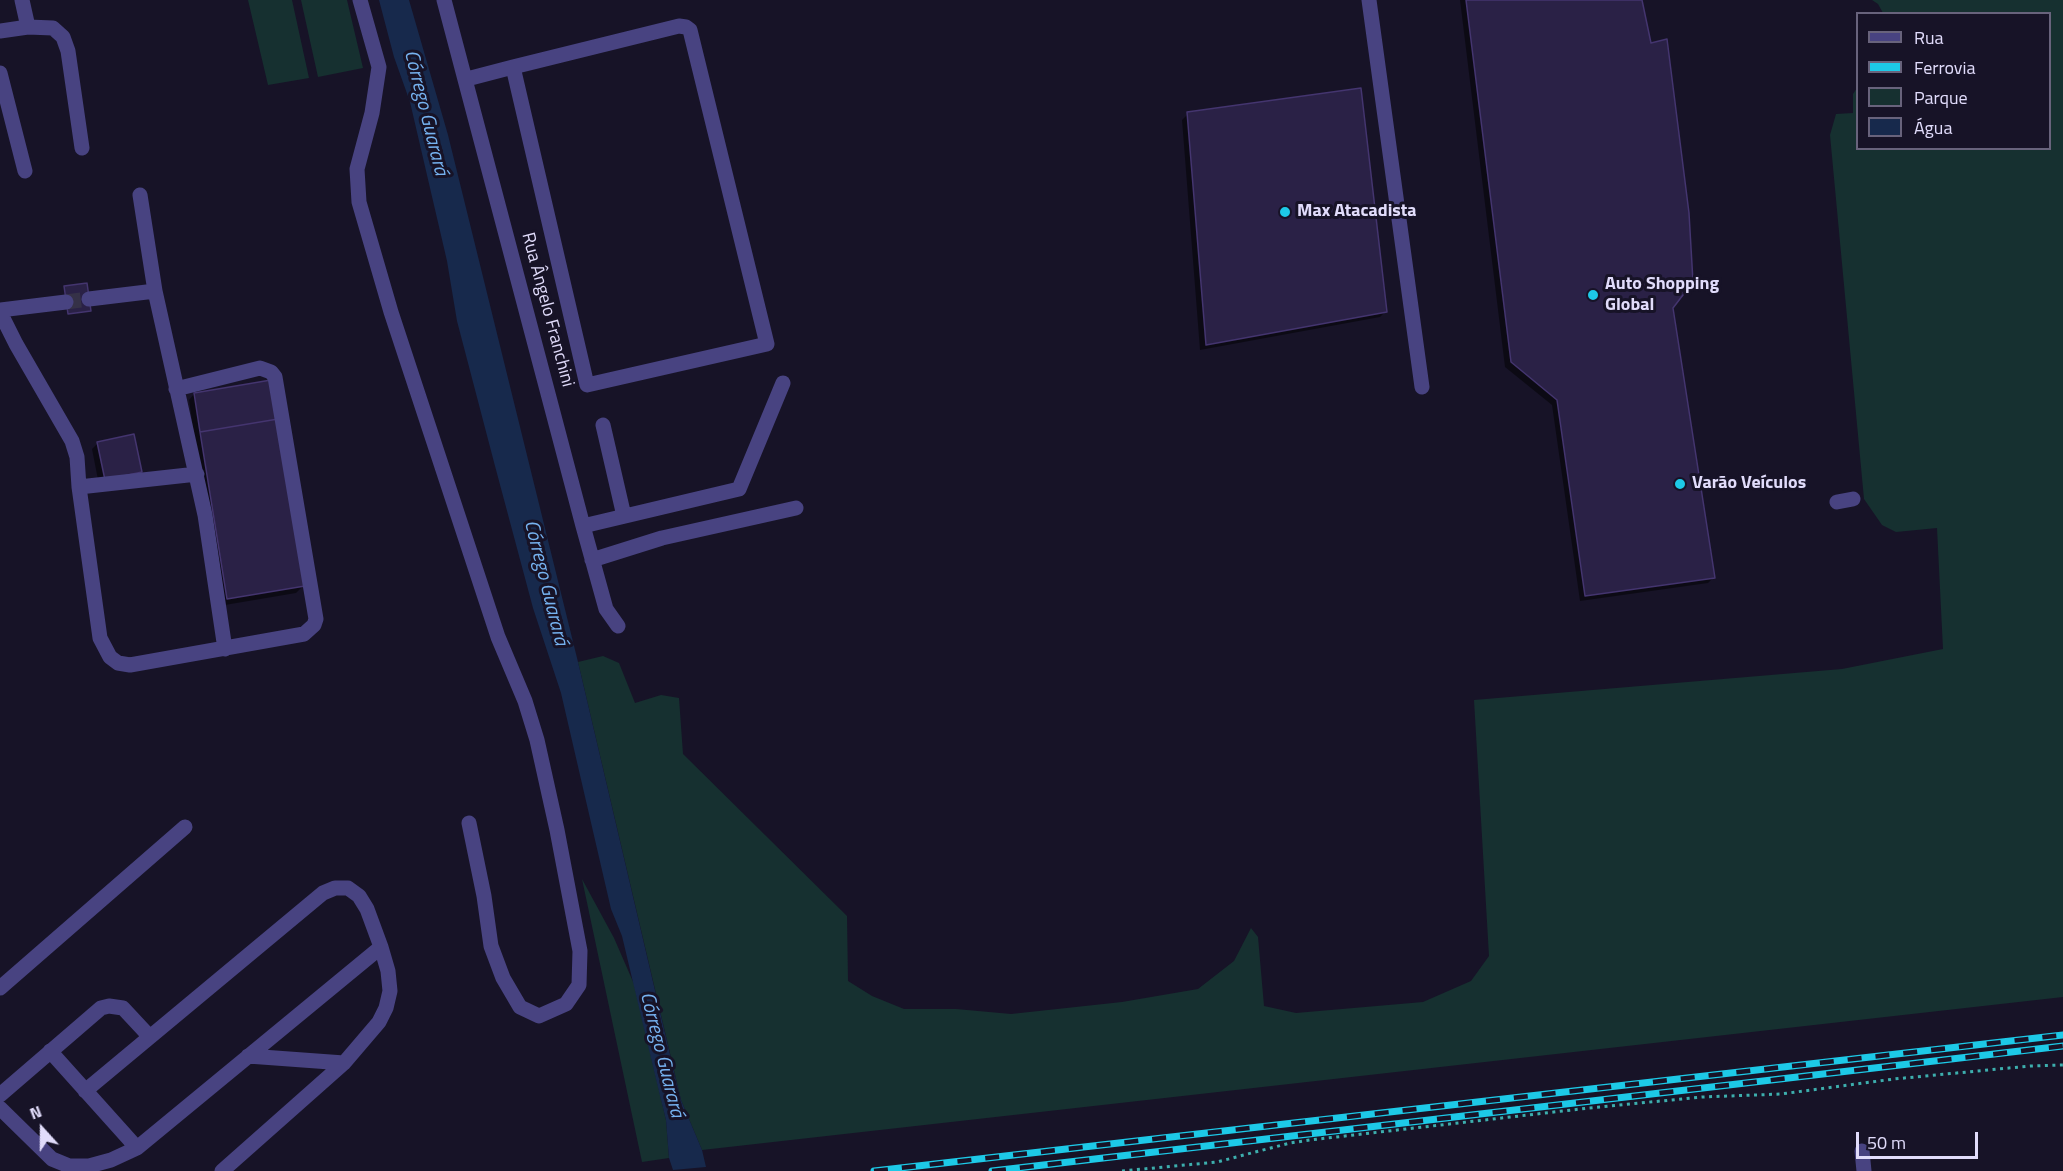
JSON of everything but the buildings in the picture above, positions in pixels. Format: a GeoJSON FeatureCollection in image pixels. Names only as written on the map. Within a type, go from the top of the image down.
{"type":"FeatureCollection","features":[{"type":"Feature","properties":{"kind":"street"},"geometry":{"type":"LineString","coordinates":[[22,0],[28,27]]}},
{"type":"Feature","properties":{"kind":"street"},"geometry":{"type":"LineString","coordinates":[[360,0],[379,67],[372,112],[357,169],[359,202],[391,312],[498,637],[525,701],[537,740],[580,951],[579,985],[566,1004],[539,1016],[520,1006],[503,978],[491,946],[484,896],[468,823]]}},
{"type":"Feature","properties":{"kind":"street"},"geometry":{"type":"LineString","coordinates":[[1369,0],[1422,387]]}},
{"type":"Feature","properties":{"kind":"street","name":"Rua Ângelo Franchini"},"geometry":{"type":"LineString","coordinates":[[448,1],[592,560],[606,609],[618,626]]}},
{"type":"Feature","properties":{"kind":"street"},"geometry":{"type":"LineString","coordinates":[[467,79],[513,67],[679,26],[690,30],[767,344],[587,385],[513,67]]}},
{"type":"Feature","properties":{"kind":"street"},"geometry":{"type":"LineString","coordinates":[[0,31],[28,27],[53,28],[63,37],[68,51],[82,148]]}},
{"type":"Feature","properties":{"kind":"street"},"geometry":{"type":"LineString","coordinates":[[0,73],[25,171]]}},
{"type":"Feature","properties":{"kind":"street"},"geometry":{"type":"LineString","coordinates":[[140,195],[155,291],[197,474],[225,649]]}},
{"type":"Feature","properties":{"kind":"street"},"geometry":{"type":"LineString","coordinates":[[89,299],[155,291]]}},
{"type":"Feature","properties":{"kind":"street"},"geometry":{"type":"LineString","coordinates":[[66,302],[0,311],[16,344],[72,441],[77,457],[100,639],[110,657],[118,663],[130,665],[304,634],[314,625],[316,619],[275,377],[266,369],[260,368],[176,389]]}},
{"type":"Feature","properties":{"kind":"street"},"geometry":{"type":"LineString","coordinates":[[583,526],[739,489],[783,383]]}},
{"type":"Feature","properties":{"kind":"street"},"geometry":{"type":"LineString","coordinates":[[603,424],[624,516]]}},
{"type":"Feature","properties":{"kind":"street"},"geometry":{"type":"LineString","coordinates":[[79,487],[197,474]]}},
{"type":"Feature","properties":{"kind":"street"},"geometry":{"type":"LineString","coordinates":[[592,560],[662,538],[796,508]]}},
{"type":"Feature","properties":{"kind":"street"},"geometry":{"type":"LineString","coordinates":[[0,988],[185,827]]}},
{"type":"Feature","properties":{"kind":"street"},"geometry":{"type":"LineString","coordinates":[[85,1091],[323,893],[335,888],[348,888],[359,896],[367,909],[381,947],[388,971],[390,991],[386,1008],[379,1022],[344,1063],[222,1171]]}},
{"type":"Feature","properties":{"kind":"street"},"geometry":{"type":"LineString","coordinates":[[0,1108],[52,1159],[69,1166],[89,1167],[111,1160],[137,1148],[381,947]]}},
{"type":"Feature","properties":{"kind":"street"},"geometry":{"type":"LineString","coordinates":[[0,1095],[101,1008],[108,1005],[123,1008],[150,1037]]}},
{"type":"Feature","properties":{"kind":"street"},"geometry":{"type":"LineString","coordinates":[[50,1051],[137,1148]]}},
{"type":"Feature","properties":{"kind":"street"},"geometry":{"type":"LineString","coordinates":[[248,1056],[344,1063]]}},
{"type":"Feature","properties":{"kind":"street"},"geometry":{"type":"LineString","coordinates":[[1862,1151],[1864,1171]]}},
{"type":"Feature","properties":{"kind":"path"},"geometry":{"type":"LineString","coordinates":[[1122,1171],[1217,1162],[1310,1140],[1554,1112],[1702,1097],[1781,1094],[1894,1079],[2063,1065]]}},
{"type":"Feature","properties":{"kind":"green space"},"geometry":{"type":"Polygon","coordinates":[[[248,0],[292,0],[309,78],[268,85],[248,0]]]}},
{"type":"Feature","properties":{"kind":"green space"},"geometry":{"type":"Polygon","coordinates":[[[301,0],[347,0],[363,68],[318,77],[301,0]]]}},
{"type":"Feature","properties":{"kind":"green space"},"geometry":{"type":"Polygon","coordinates":[[[1872,0],[2063,0],[2063,997],[702,1150],[681,1100],[578,662],[603,656],[619,663],[635,703],[661,695],[679,698],[683,754],[847,916],[848,981],[872,996],[904,1009],[956,1009],[1011,1014],[1122,1002],[1198,989],[1234,961],[1251,928],[1258,937],[1264,1006],[1296,1013],[1423,1002],[1471,981],[1489,956],[1474,700],[1842,669],[1943,649],[1937,528],[1896,532],[1882,525],[1864,499],[1830,135],[1836,114],[1853,113],[1853,94],[1856,90],[1856,150],[2051,150],[2051,12],[1882,12],[1878,4],[1872,0]]]}},
{"type":"Feature","properties":{"kind":"green space"},"geometry":{"type":"Polygon","coordinates":[[[582,879],[614,938],[634,984],[666,1120],[669,1158],[642,1162],[582,879]]]}},
{"type":"Feature","properties":{"kind":"water","name":"Córrego Guarará"},"geometry":{"type":"Polygon","coordinates":[[[379,0],[409,0],[448,135],[578,662],[681,1100],[702,1150],[706,1167],[673,1170],[669,1158],[666,1120],[622,936],[611,909],[561,693],[533,608],[457,321],[447,261],[410,102],[394,57],[379,0]]]}},
{"type":"Feature","properties":{"kind":"tunnel"},"geometry":{"type":"LineString","coordinates":[[66,302],[89,299]]}},
{"type":"Feature","properties":{"kind":"railway"},"geometry":{"type":"LineString","coordinates":[[874,1171],[2063,1035]]}},
{"type":"Feature","properties":{"kind":"railway"},"geometry":{"type":"LineString","coordinates":[[992,1171],[2063,1046]]}},
{"type":"Feature","properties":{"kind":"place","name":"Max Atacadista"},"geometry":{"type":"Point","coordinates":[1285,212]}},
{"type":"Feature","properties":{"kind":"place","name":"Auto Shopping Global"},"geometry":{"type":"Point","coordinates":[1593,295]}},
{"type":"Feature","properties":{"kind":"place","name":"Varão Veículos"},"geometry":{"type":"Point","coordinates":[1680,484]}}]}
